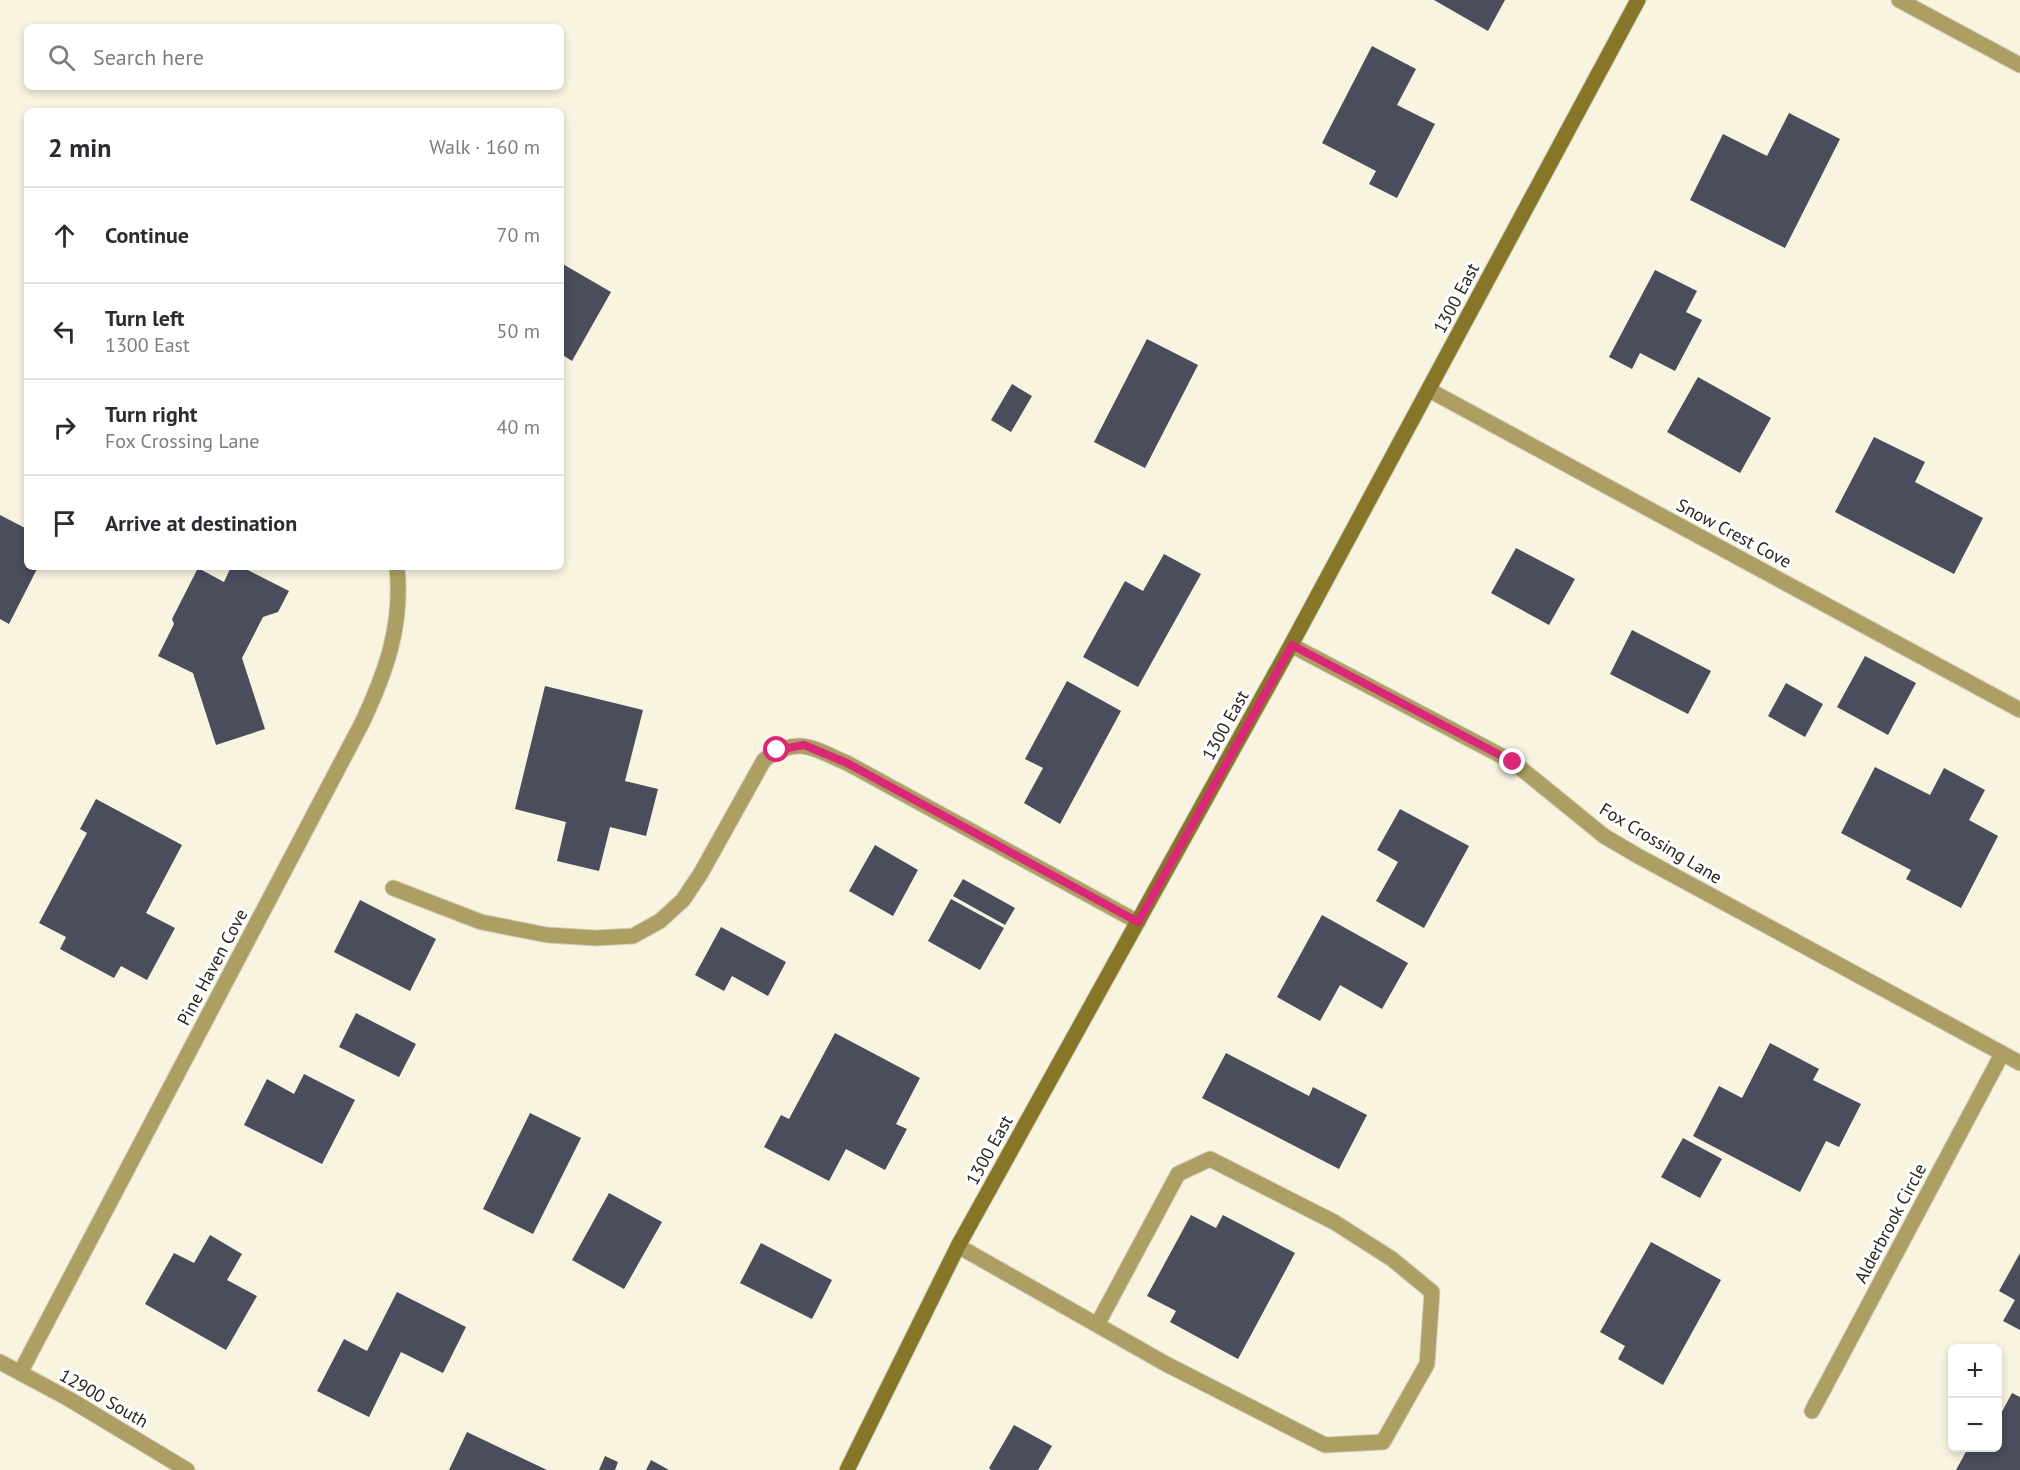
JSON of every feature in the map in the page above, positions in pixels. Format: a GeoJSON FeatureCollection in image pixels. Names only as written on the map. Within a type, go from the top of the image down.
{"type":"FeatureCollection","features":[{"type":"Feature","properties":{"kind":"main road","name":"1300 East"},"geometry":{"type":"LineString","coordinates":[[847,1470],[958,1246],[1292,645],[1638,0]]}},
{"type":"Feature","properties":{"kind":"street"},"geometry":{"type":"LineString","coordinates":[[1899,0],[2020,65]]}},
{"type":"Feature","properties":{"kind":"street","name":"Snow Crest Cove"},"geometry":{"type":"LineString","coordinates":[[1429,390],[2020,710]]}},
{"type":"Feature","properties":{"kind":"street","name":"Pine Haven Cove"},"geometry":{"type":"LineString","coordinates":[[20,1373],[362,723],[383,678],[396,630],[397,570]]}},
{"type":"Feature","properties":{"kind":"street","name":"Fox Crossing Lane"},"geometry":{"type":"LineString","coordinates":[[1292,645],[1513,762],[1605,836],[1638,856],[2020,1063]]}},
{"type":"Feature","properties":{"kind":"street"},"geometry":{"type":"LineString","coordinates":[[393,888],[481,922],[547,935],[596,938],[633,936],[660,921],[682,900],[701,873],[764,760],[777,750],[804,745],[847,763],[1138,922]]}},
{"type":"Feature","properties":{"kind":"street","name":"Alderbrook Circle"},"geometry":{"type":"LineString","coordinates":[[1812,1411],[2002,1053]]}},
{"type":"Feature","properties":{"kind":"street"},"geometry":{"type":"LineString","coordinates":[[958,1246],[1097,1325],[1166,1364],[1326,1445],[1383,1442],[1426,1364],[1432,1292],[1392,1259],[1334,1222],[1210,1159],[1178,1174],[1097,1325]]}},
{"type":"Feature","properties":{"kind":"street","name":"12900 South"},"geometry":{"type":"LineString","coordinates":[[0,1362],[69,1399],[180,1468]]}},
{"type":"Feature","properties":{"kind":"building"},"geometry":{"type":"Polygon","coordinates":[[[1434,0],[1505,0],[1488,31],[1434,0]]]}},
{"type":"Feature","properties":{"kind":"building"},"geometry":{"type":"Polygon","coordinates":[[[1372,46],[1416,69],[1397,105],[1435,124],[1397,198],[1369,184],[1376,171],[1322,143],[1372,46]]]}},
{"type":"Feature","properties":{"kind":"building"},"geometry":{"type":"Polygon","coordinates":[[[1789,113],[1840,139],[1785,248],[1690,200],[1723,134],[1767,156],[1789,113]]]}},
{"type":"Feature","properties":{"kind":"building"},"geometry":{"type":"Polygon","coordinates":[[[564,265],[611,292],[572,361],[564,356],[564,265]]]}},
{"type":"Feature","properties":{"kind":"building"},"geometry":{"type":"Polygon","coordinates":[[[1655,270],[1697,291],[1686,312],[1702,320],[1675,371],[1640,353],[1632,369],[1609,357],[1655,270]]]}},
{"type":"Feature","properties":{"kind":"building"},"geometry":{"type":"Polygon","coordinates":[[[1147,339],[1198,365],[1145,468],[1094,442],[1147,339]]]}},
{"type":"Feature","properties":{"kind":"building"},"geometry":{"type":"Polygon","coordinates":[[[1698,377],[1771,418],[1740,473],[1667,432],[1698,377]]]}},
{"type":"Feature","properties":{"kind":"building"},"geometry":{"type":"Polygon","coordinates":[[[1012,384],[1032,396],[1011,432],[991,420],[1012,384]]]}},
{"type":"Feature","properties":{"kind":"building"},"geometry":{"type":"Polygon","coordinates":[[[1874,437],[1925,462],[1915,482],[1983,518],[1954,574],[1835,512],[1874,437]]]}},
{"type":"Feature","properties":{"kind":"building"},"geometry":{"type":"Polygon","coordinates":[[[0,515],[24,527],[24,570],[36,570],[9,624],[0,619],[0,515]]]}},
{"type":"Feature","properties":{"kind":"building"},"geometry":{"type":"Polygon","coordinates":[[[1516,548],[1575,579],[1549,625],[1491,593],[1516,548]]]}},
{"type":"Feature","properties":{"kind":"building"},"geometry":{"type":"Polygon","coordinates":[[[1164,554],[1201,574],[1138,687],[1083,657],[1125,581],[1143,591],[1164,554]]]}},
{"type":"Feature","properties":{"kind":"building"},"geometry":{"type":"Polygon","coordinates":[[[197,570],[202,570],[224,582],[230,570],[248,570],[289,591],[278,612],[263,617],[242,658],[265,729],[216,745],[193,673],[158,656],[174,624],[172,619],[197,570]]]}},
{"type":"Feature","properties":{"kind":"building"},"geometry":{"type":"Polygon","coordinates":[[[1632,630],[1711,671],[1688,714],[1610,674],[1632,630]]]}},
{"type":"Feature","properties":{"kind":"building"},"geometry":{"type":"Polygon","coordinates":[[[1865,656],[1916,683],[1888,735],[1837,707],[1865,656]]]}},
{"type":"Feature","properties":{"kind":"building"},"geometry":{"type":"Polygon","coordinates":[[[1067,681],[1121,711],[1060,824],[1024,803],[1043,768],[1025,759],[1067,681]]]}},
{"type":"Feature","properties":{"kind":"building"},"geometry":{"type":"Polygon","coordinates":[[[1786,683],[1823,704],[1805,737],[1768,716],[1786,683]]]}},
{"type":"Feature","properties":{"kind":"building"},"geometry":{"type":"Polygon","coordinates":[[[545,686],[643,710],[625,781],[658,789],[646,836],[610,827],[599,871],[557,861],[566,822],[515,809],[545,686]]]}},
{"type":"Feature","properties":{"kind":"building"},"geometry":{"type":"Polygon","coordinates":[[[1875,767],[1930,795],[1944,768],[1985,790],[1969,820],[1998,836],[1961,908],[1906,879],[1911,870],[1841,833],[1875,767]]]}},
{"type":"Feature","properties":{"kind":"building"},"geometry":{"type":"Polygon","coordinates":[[[96,799],[182,845],[146,913],[175,928],[147,980],[121,966],[114,978],[60,949],[66,937],[39,923],[87,833],[80,829],[96,799]]]}},
{"type":"Feature","properties":{"kind":"building"},"geometry":{"type":"Polygon","coordinates":[[[1400,809],[1469,846],[1424,928],[1376,901],[1398,862],[1377,850],[1400,809]]]}},
{"type":"Feature","properties":{"kind":"building"},"geometry":{"type":"Polygon","coordinates":[[[875,845],[918,870],[893,916],[849,891],[875,845]]]}},
{"type":"Feature","properties":{"kind":"building"},"geometry":{"type":"Polygon","coordinates":[[[963,879],[1015,908],[1005,925],[953,896],[963,879]]]}},
{"type":"Feature","properties":{"kind":"building"},"geometry":{"type":"Polygon","coordinates":[[[951,899],[1004,928],[980,970],[928,941],[951,899]]]}},
{"type":"Feature","properties":{"kind":"building"},"geometry":{"type":"Polygon","coordinates":[[[360,900],[436,939],[410,991],[334,952],[360,900]]]}},
{"type":"Feature","properties":{"kind":"building"},"geometry":{"type":"Polygon","coordinates":[[[1322,915],[1408,963],[1382,1009],[1340,985],[1320,1021],[1277,997],[1322,915]]]}},
{"type":"Feature","properties":{"kind":"building"},"geometry":{"type":"Polygon","coordinates":[[[721,927],[786,962],[768,996],[732,976],[724,991],[695,975],[721,927]]]}},
{"type":"Feature","properties":{"kind":"building"},"geometry":{"type":"Polygon","coordinates":[[[356,1013],[416,1044],[399,1077],[339,1047],[356,1013]]]}},
{"type":"Feature","properties":{"kind":"building"},"geometry":{"type":"Polygon","coordinates":[[[835,1033],[920,1078],[896,1124],[907,1129],[885,1170],[846,1149],[829,1181],[764,1147],[781,1115],[789,1119],[835,1033]]]}},
{"type":"Feature","properties":{"kind":"building"},"geometry":{"type":"Polygon","coordinates":[[[1770,1043],[1819,1069],[1813,1080],[1861,1104],[1839,1147],[1826,1141],[1800,1192],[1693,1136],[1719,1086],[1742,1098],[1770,1043]]]}},
{"type":"Feature","properties":{"kind":"building"},"geometry":{"type":"Polygon","coordinates":[[[1226,1053],[1309,1096],[1313,1087],[1367,1115],[1339,1169],[1202,1098],[1226,1053]]]}},
{"type":"Feature","properties":{"kind":"building"},"geometry":{"type":"Polygon","coordinates":[[[304,1074],[355,1100],[322,1164],[244,1125],[267,1079],[294,1094],[304,1074]]]}},
{"type":"Feature","properties":{"kind":"building"},"geometry":{"type":"Polygon","coordinates":[[[530,1113],[581,1138],[533,1234],[483,1209],[530,1113]]]}},
{"type":"Feature","properties":{"kind":"building"},"geometry":{"type":"Polygon","coordinates":[[[1683,1138],[1722,1159],[1700,1198],[1661,1177],[1683,1138]]]}},
{"type":"Feature","properties":{"kind":"building"},"geometry":{"type":"Polygon","coordinates":[[[609,1193],[662,1222],[624,1289],[572,1260],[609,1193]]]}},
{"type":"Feature","properties":{"kind":"building"},"geometry":{"type":"Polygon","coordinates":[[[1191,1215],[1216,1228],[1223,1215],[1295,1253],[1238,1359],[1170,1322],[1176,1311],[1147,1296],[1191,1215]]]}},
{"type":"Feature","properties":{"kind":"building"},"geometry":{"type":"Polygon","coordinates":[[[210,1235],[242,1254],[227,1280],[257,1296],[226,1350],[145,1304],[174,1253],[194,1263],[210,1235]]]}},
{"type":"Feature","properties":{"kind":"building"},"geometry":{"type":"Polygon","coordinates":[[[1651,1242],[1721,1280],[1663,1385],[1618,1359],[1625,1346],[1600,1332],[1651,1242]]]}},
{"type":"Feature","properties":{"kind":"building"},"geometry":{"type":"Polygon","coordinates":[[[761,1243],[832,1280],[812,1319],[740,1283],[761,1243]]]}},
{"type":"Feature","properties":{"kind":"building"},"geometry":{"type":"Polygon","coordinates":[[[2020,1253],[2020,1330],[2003,1321],[2015,1300],[1999,1291],[2020,1253]]]}},
{"type":"Feature","properties":{"kind":"building"},"geometry":{"type":"Polygon","coordinates":[[[397,1292],[466,1327],[443,1373],[401,1352],[369,1417],[317,1391],[344,1339],[367,1351],[397,1292]]]}},
{"type":"Feature","properties":{"kind":"building"},"geometry":{"type":"Polygon","coordinates":[[[2012,1393],[2020,1397],[2020,1470],[1956,1470],[1966,1452],[2002,1452],[2002,1412],[2012,1393]]]}},
{"type":"Feature","properties":{"kind":"building"},"geometry":{"type":"Polygon","coordinates":[[[1014,1425],[1052,1446],[1038,1470],[991,1470],[989,1468],[1014,1425]]]}},
{"type":"Feature","properties":{"kind":"building"},"geometry":{"type":"Polygon","coordinates":[[[467,1432],[547,1470],[449,1470],[467,1432]]]}},
{"type":"Feature","properties":{"kind":"building"},"geometry":{"type":"Polygon","coordinates":[[[605,1456],[618,1462],[615,1470],[599,1470],[605,1456]]]}},
{"type":"Feature","properties":{"kind":"building"},"geometry":{"type":"Polygon","coordinates":[[[651,1460],[669,1470],[646,1470],[651,1460]]]}},
{"type":"Feature","properties":{"kind":"route"},"geometry":{"type":"LineString","coordinates":[[777,750],[804,745],[847,763],[1138,922],[1292,645],[1513,762]]}}]}
